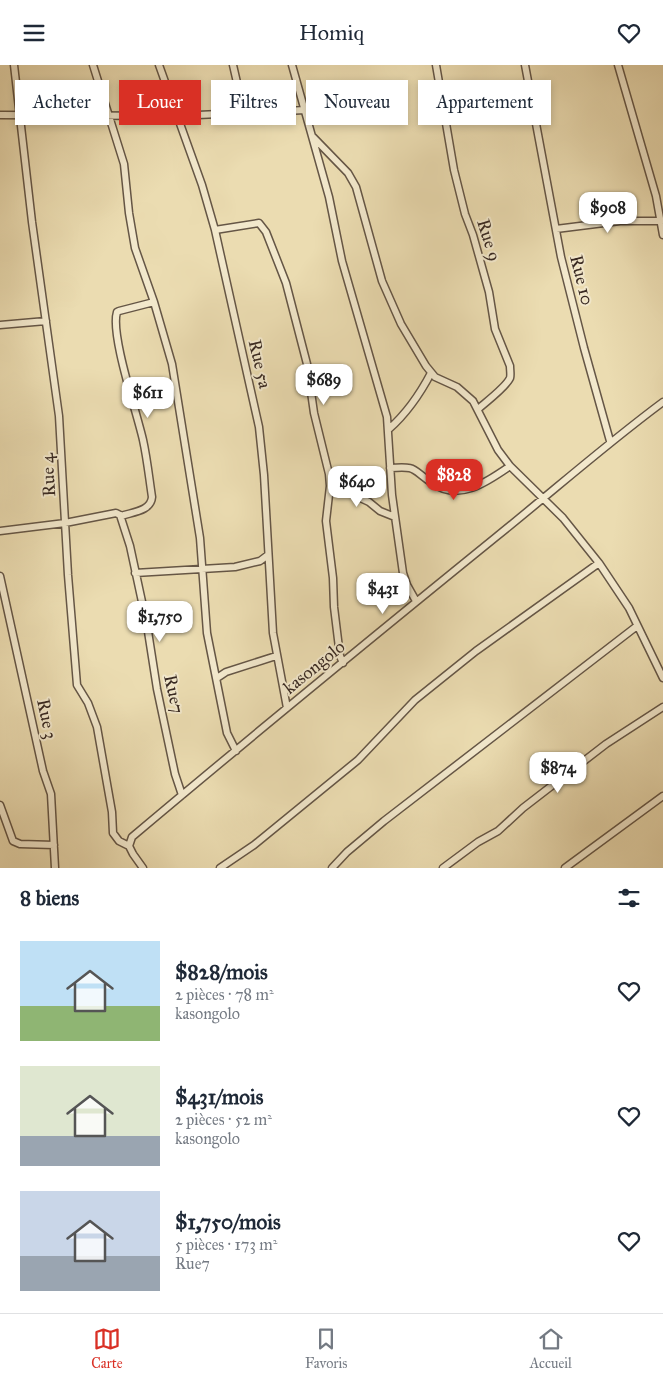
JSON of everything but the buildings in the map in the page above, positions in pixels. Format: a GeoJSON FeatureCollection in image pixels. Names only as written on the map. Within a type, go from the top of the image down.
{"type":"FeatureCollection","features":[{"type":"Feature","properties":{"kind":"street","name":"Rue 4"},"geometry":{"type":"LineString","coordinates":[[14,65],[16,80]]}},
{"type":"Feature","properties":{"kind":"street"},"geometry":{"type":"LineString","coordinates":[[93,65],[97,80]]}},
{"type":"Feature","properties":{"kind":"street","name":"Rue 5a"},"geometry":{"type":"LineString","coordinates":[[159,65],[164,80]]}},
{"type":"Feature","properties":{"kind":"street"},"geometry":{"type":"LineString","coordinates":[[233,65],[236,80]]}},
{"type":"Feature","properties":{"kind":"street"},"geometry":{"type":"LineString","coordinates":[[292,65],[329,197],[342,261],[386,409],[395,517],[405,579],[416,601]]}},
{"type":"Feature","properties":{"kind":"street","name":"Rue 9"},"geometry":{"type":"LineString","coordinates":[[436,65],[454,171],[489,292],[495,329],[511,373],[510,379],[506,384],[478,409]]}},
{"type":"Feature","properties":{"kind":"street","name":"Rue 10"},"geometry":{"type":"LineString","coordinates":[[525,65],[561,257],[610,441]]}},
{"type":"Feature","properties":{"kind":"street"},"geometry":{"type":"LineString","coordinates":[[618,65],[650,174],[663,235]]}},
{"type":"Feature","properties":{"kind":"street"},"geometry":{"type":"LineString","coordinates":[[296,110],[305,110]]}},
{"type":"Feature","properties":{"kind":"street"},"geometry":{"type":"LineString","coordinates":[[0,115],[15,115]]}},
{"type":"Feature","properties":{"kind":"street"},"geometry":{"type":"LineString","coordinates":[[109,120],[124,164],[128,207],[135,248],[154,301],[172,364],[204,569],[207,633],[228,733],[236,751]]}},
{"type":"Feature","properties":{"kind":"street","name":"Rue 4"},"geometry":{"type":"LineString","coordinates":[[21,125],[32,221],[59,416],[65,523],[78,685],[88,703],[97,727],[111,806],[113,833],[119,841],[129,846],[143,868]]}},
{"type":"Feature","properties":{"kind":"street","name":"Rue 5a"},"geometry":{"type":"LineString","coordinates":[[180,125],[202,185],[214,230],[261,439],[276,656],[287,708]]}},
{"type":"Feature","properties":{"kind":"street"},"geometry":{"type":"LineString","coordinates":[[313,137],[348,173],[356,187],[382,281],[401,323],[431,373],[441,381],[457,387],[467,395],[478,409],[498,450],[510,466],[563,518],[599,563],[628,608],[663,678]]}},
{"type":"Feature","properties":{"kind":"street"},"geometry":{"type":"LineString","coordinates":[[556,229],[620,221],[661,221]]}},
{"type":"Feature","properties":{"kind":"street"},"geometry":{"type":"LineString","coordinates":[[214,230],[256,222],[261,225],[266,232],[286,283],[307,364],[314,413],[330,481],[326,521],[333,578],[334,607],[340,656],[343,663]]}},
{"type":"Feature","properties":{"kind":"street"},"geometry":{"type":"LineString","coordinates":[[0,531],[119,514],[146,508],[151,502],[152,497],[143,438],[124,366],[115,320],[119,311],[154,301]]}},
{"type":"Feature","properties":{"kind":"street"},"geometry":{"type":"LineString","coordinates":[[0,325],[46,321]]}},
{"type":"Feature","properties":{"kind":"street"},"geometry":{"type":"LineString","coordinates":[[389,429],[401,419],[411,406],[431,373]]}},
{"type":"Feature","properties":{"kind":"street","name":"kasongolo"},"geometry":{"type":"LineString","coordinates":[[129,846],[132,837],[182,795],[416,601],[543,499],[610,441],[663,402]]}},
{"type":"Feature","properties":{"kind":"street"},"geometry":{"type":"LineString","coordinates":[[390,468],[409,467],[417,470],[433,484],[458,491],[478,487],[510,466]]}},
{"type":"Feature","properties":{"kind":"street"},"geometry":{"type":"LineString","coordinates":[[330,481],[341,489],[369,502],[380,511],[395,517]]}},
{"type":"Feature","properties":{"kind":"street","name":"Rue7"},"geometry":{"type":"LineString","coordinates":[[119,514],[147,625],[171,757],[182,795]]}},
{"type":"Feature","properties":{"kind":"street"},"geometry":{"type":"LineString","coordinates":[[135,573],[235,567],[254,563],[268,555]]}},
{"type":"Feature","properties":{"kind":"street"},"geometry":{"type":"LineString","coordinates":[[220,868],[254,845],[358,760],[415,700],[476,651],[599,563]]}},
{"type":"Feature","properties":{"kind":"street","name":"Rue 3"},"geometry":{"type":"LineString","coordinates":[[0,576],[43,771],[51,794],[55,868]]}},
{"type":"Feature","properties":{"kind":"street"},"geometry":{"type":"LineString","coordinates":[[332,868],[347,852],[384,821],[637,626]]}},
{"type":"Feature","properties":{"kind":"street"},"geometry":{"type":"LineString","coordinates":[[217,678],[226,672],[276,656]]}},
{"type":"Feature","properties":{"kind":"street"},"geometry":{"type":"LineString","coordinates":[[443,868],[478,842],[498,831],[522,808],[606,744],[663,707]]}},
{"type":"Feature","properties":{"kind":"street"},"geometry":{"type":"LineString","coordinates":[[565,868],[663,796]]}},
{"type":"Feature","properties":{"kind":"street"},"geometry":{"type":"LineString","coordinates":[[0,805],[13,841],[20,844],[54,845]]}}]}
